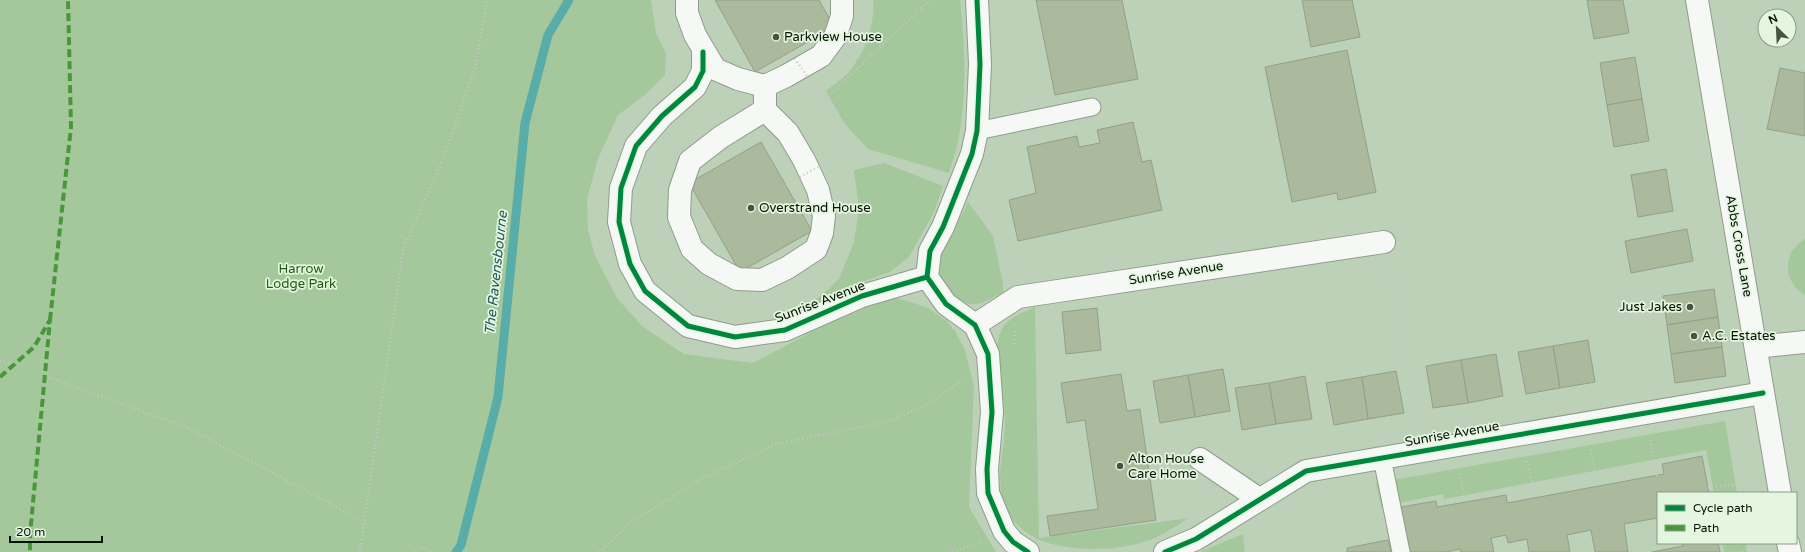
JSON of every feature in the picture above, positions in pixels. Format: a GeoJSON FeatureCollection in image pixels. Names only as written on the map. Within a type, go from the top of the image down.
{"type":"FeatureCollection","features":[{"type":"Feature","properties":{"kind":"street","name":"Sunrise Avenue"},"geometry":{"type":"LineString","coordinates":[[687,0],[687,13],[694,35],[703,52],[715,69],[738,79],[765,86]]}},
{"type":"Feature","properties":{"kind":"street"},"geometry":{"type":"LineString","coordinates":[[765,110],[721,137],[690,161],[680,190],[679,217],[692,249],[710,264],[737,279],[762,280],[788,268],[816,249],[822,232],[824,216],[818,190],[804,160],[788,133],[765,110],[765,86],[821,56],[835,36],[842,16],[842,0]]}},
{"type":"Feature","properties":{"kind":"street"},"geometry":{"type":"LineString","coordinates":[[976,0],[980,64],[977,131],[972,154],[943,227],[930,251],[927,277],[946,304],[975,325],[988,354],[992,412],[987,469],[988,493],[1004,531],[1013,542],[1028,552]]}},
{"type":"Feature","properties":{"kind":"street","name":"Abbs Cross Lane"},"geometry":{"type":"LineString","coordinates":[[1696,0],[1778,485]]}},
{"type":"Feature","properties":{"kind":"street","name":"Sunrise Avenue"},"geometry":{"type":"LineString","coordinates":[[703,52],[703,71],[695,88],[662,116],[636,146],[621,188],[619,222],[630,264],[646,291],[688,326],[735,337],[785,330],[862,296],[927,277]]}},
{"type":"Feature","properties":{"kind":"street","name":"Sunrise Avenue"},"geometry":{"type":"LineString","coordinates":[[975,325],[1018,296],[1384,242]]}},
{"type":"Feature","properties":{"kind":"street"},"geometry":{"type":"LineString","coordinates":[[1756,348],[1805,342]]}},
{"type":"Feature","properties":{"kind":"street","name":"Sunrise Avenue"},"geometry":{"type":"LineString","coordinates":[[1165,552],[1196,539],[1306,471],[1763,392]]}},
{"type":"Feature","properties":{"kind":"street"},"geometry":{"type":"LineString","coordinates":[[1200,459],[1260,499]]}},
{"type":"Feature","properties":{"kind":"lane"},"geometry":{"type":"LineString","coordinates":[[977,131],[1092,107]]}},
{"type":"Feature","properties":{"kind":"lane"},"geometry":{"type":"LineString","coordinates":[[1382,458],[1401,552]]}},
{"type":"Feature","properties":{"kind":"path"},"geometry":{"type":"LineString","coordinates":[[360,552],[403,250],[445,154],[475,68],[487,0]]}},
{"type":"Feature","properties":{"kind":"path"},"geometry":{"type":"LineString","coordinates":[[790,52],[824,100],[930,0]]}},
{"type":"Feature","properties":{"kind":"path"},"geometry":{"type":"LineString","coordinates":[[786,185],[853,147]]}},
{"type":"Feature","properties":{"kind":"path"},"geometry":{"type":"LineString","coordinates":[[1384,242],[1422,451]]}},
{"type":"Feature","properties":{"kind":"path"},"geometry":{"type":"LineString","coordinates":[[0,361],[15,364]]}},
{"type":"Feature","properties":{"kind":"path"},"geometry":{"type":"LineString","coordinates":[[599,552],[634,520],[699,480],[776,444],[886,422],[924,406],[989,364]]}},
{"type":"Feature","properties":{"kind":"path"},"geometry":{"type":"LineString","coordinates":[[45,376],[186,427],[365,522]]}},
{"type":"Feature","properties":{"kind":"path"},"geometry":{"type":"LineString","coordinates":[[1644,412],[1656,476]]}},
{"type":"Feature","properties":{"kind":"path"},"geometry":{"type":"LineString","coordinates":[[1584,423],[1599,486]]}},
{"type":"Feature","properties":{"kind":"path"},"geometry":{"type":"LineString","coordinates":[[1520,434],[1536,498]]}},
{"type":"Feature","properties":{"kind":"path"},"geometry":{"type":"LineString","coordinates":[[1708,488],[1778,485]]}},
{"type":"Feature","properties":{"kind":"path"},"geometry":{"type":"LineString","coordinates":[[948,552],[963,549],[1004,531]]}},
{"type":"Feature","properties":{"kind":"path"},"geometry":{"type":"LineString","coordinates":[[414,552],[424,547],[431,552]]}},
{"type":"Feature","properties":{"kind":"green space","name":"Harrow Lodge Park"},"geometry":{"type":"Polygon","coordinates":[[[0,0],[651,0],[656,33],[666,53],[665,75],[646,94],[618,115],[598,159],[587,199],[588,229],[595,256],[617,298],[642,326],[684,354],[753,363],[817,329],[870,306],[897,298],[926,307],[947,321],[955,331],[965,350],[974,387],[969,507],[996,552],[0,552],[0,0]]]}},
{"type":"Feature","properties":{"kind":"green space"},"geometry":{"type":"Polygon","coordinates":[[[873,0],[960,0],[964,44],[963,109],[960,130],[949,173],[868,149],[844,123],[826,91],[848,73],[864,48],[868,39],[872,20],[873,0]]]}},
{"type":"Feature","properties":{"kind":"green space"},"geometry":{"type":"Polygon","coordinates":[[[884,163],[943,186],[933,214],[909,257],[890,272],[842,289],[808,307],[839,279],[854,242],[859,209],[854,170],[884,163]]]}},
{"type":"Feature","properties":{"kind":"green space"},"geometry":{"type":"Polygon","coordinates":[[[968,202],[993,236],[1003,284],[1003,292],[986,301],[975,304],[967,304],[952,296],[942,282],[939,274],[940,257],[968,202]]]}},
{"type":"Feature","properties":{"kind":"green space"},"geometry":{"type":"Polygon","coordinates":[[[1805,239],[1805,295],[1792,283],[1788,267],[1792,251],[1805,239]]]}},
{"type":"Feature","properties":{"kind":"green space"},"geometry":{"type":"Polygon","coordinates":[[[1035,307],[1039,538],[1189,518],[1165,533],[1150,540],[1123,547],[1094,549],[1065,547],[1039,540],[1024,531],[1007,512],[1000,485],[1005,423],[997,365],[998,342],[1003,327],[1011,319],[1035,307]]]}},
{"type":"Feature","properties":{"kind":"green space"},"geometry":{"type":"Polygon","coordinates":[[[1725,421],[1737,492],[1714,492],[1706,450],[1444,499],[1443,494],[1381,507],[1376,483],[1725,421]]]}},
{"type":"Feature","properties":{"kind":"green space"},"geometry":{"type":"Polygon","coordinates":[[[1243,534],[1245,552],[1200,552],[1243,534]]]}},
{"type":"Feature","properties":{"kind":"green space"},"geometry":{"type":"Polygon","coordinates":[[[1723,544],[1746,544],[1747,552],[1724,552],[1723,544]]]}},
{"type":"Feature","properties":{"kind":"building","name":"Parkview House"},"geometry":{"type":"Polygon","coordinates":[[[715,0],[819,0],[834,27],[755,72],[715,0]]]}},
{"type":"Feature","properties":{"kind":"building"},"geometry":{"type":"Polygon","coordinates":[[[1036,0],[1122,0],[1138,79],[1055,95],[1036,0]]]}},
{"type":"Feature","properties":{"kind":"building"},"geometry":{"type":"Polygon","coordinates":[[[1302,0],[1352,0],[1360,37],[1311,47],[1302,0]]]}},
{"type":"Feature","properties":{"kind":"building"},"geometry":{"type":"Polygon","coordinates":[[[1587,0],[1623,0],[1629,33],[1594,39],[1587,0]]]}},
{"type":"Feature","properties":{"kind":"building"},"geometry":{"type":"Polygon","coordinates":[[[1347,50],[1376,192],[1338,200],[1337,193],[1292,202],[1265,67],[1347,50]]]}},
{"type":"Feature","properties":{"kind":"building"},"geometry":{"type":"Polygon","coordinates":[[[1635,57],[1642,99],[1607,105],[1600,63],[1635,57]]]}},
{"type":"Feature","properties":{"kind":"building"},"geometry":{"type":"Polygon","coordinates":[[[1780,68],[1805,73],[1805,136],[1767,129],[1780,68]]]}},
{"type":"Feature","properties":{"kind":"building"},"geometry":{"type":"Polygon","coordinates":[[[1642,99],[1649,141],[1614,147],[1607,105],[1642,99]]]}},
{"type":"Feature","properties":{"kind":"building"},"geometry":{"type":"Polygon","coordinates":[[[1133,122],[1142,162],[1151,160],[1162,210],[1018,241],[1009,200],[1036,193],[1027,147],[1077,136],[1079,147],[1100,143],[1097,130],[1133,122]]]}},
{"type":"Feature","properties":{"kind":"building","name":"Overstrand House"},"geometry":{"type":"Polygon","coordinates":[[[761,142],[812,231],[740,272],[689,183],[761,142]]]}},
{"type":"Feature","properties":{"kind":"building"},"geometry":{"type":"Polygon","coordinates":[[[1666,169],[1673,211],[1638,217],[1631,175],[1666,169]]]}},
{"type":"Feature","properties":{"kind":"building"},"geometry":{"type":"Polygon","coordinates":[[[1687,229],[1693,261],[1631,273],[1625,241],[1687,229]]]}},
{"type":"Feature","properties":{"kind":"building","name":"Just Jakes"},"geometry":{"type":"Polygon","coordinates":[[[1714,289],[1718,317],[1667,325],[1663,296],[1714,289]]]}},
{"type":"Feature","properties":{"kind":"building"},"geometry":{"type":"Polygon","coordinates":[[[1097,308],[1101,350],[1066,354],[1062,312],[1097,308]]]}},
{"type":"Feature","properties":{"kind":"building","name":"A.C. Estates"},"geometry":{"type":"Polygon","coordinates":[[[1718,317],[1722,347],[1671,354],[1667,325],[1718,317]]]}},
{"type":"Feature","properties":{"kind":"building"},"geometry":{"type":"Polygon","coordinates":[[[1588,340],[1595,382],[1560,388],[1553,346],[1588,340]]]}},
{"type":"Feature","properties":{"kind":"building"},"geometry":{"type":"Polygon","coordinates":[[[1553,346],[1560,388],[1526,394],[1518,352],[1553,346]]]}},
{"type":"Feature","properties":{"kind":"building"},"geometry":{"type":"Polygon","coordinates":[[[1722,347],[1726,376],[1675,383],[1671,354],[1722,347]]]}},
{"type":"Feature","properties":{"kind":"building"},"geometry":{"type":"Polygon","coordinates":[[[1496,354],[1503,396],[1468,403],[1461,360],[1496,354]]]}},
{"type":"Feature","properties":{"kind":"building"},"geometry":{"type":"Polygon","coordinates":[[[1461,360],[1468,403],[1433,408],[1426,366],[1461,360]]]}},
{"type":"Feature","properties":{"kind":"building"},"geometry":{"type":"Polygon","coordinates":[[[1223,369],[1230,411],[1195,417],[1188,375],[1223,369]]]}},
{"type":"Feature","properties":{"kind":"building"},"geometry":{"type":"Polygon","coordinates":[[[1396,371],[1404,413],[1368,419],[1362,377],[1396,371]]]}},
{"type":"Feature","properties":{"kind":"building","name":"Alton House Care Home"},"geometry":{"type":"Polygon","coordinates":[[[1121,374],[1127,411],[1140,409],[1156,520],[1050,536],[1047,516],[1098,509],[1085,420],[1067,423],[1061,383],[1121,374]]]}},
{"type":"Feature","properties":{"kind":"building"},"geometry":{"type":"Polygon","coordinates":[[[1188,375],[1195,417],[1160,423],[1153,381],[1188,375]]]}},
{"type":"Feature","properties":{"kind":"building"},"geometry":{"type":"Polygon","coordinates":[[[1305,376],[1312,419],[1276,424],[1269,383],[1305,376]]]}},
{"type":"Feature","properties":{"kind":"building"},"geometry":{"type":"Polygon","coordinates":[[[1362,377],[1368,419],[1334,425],[1326,383],[1362,377]]]}},
{"type":"Feature","properties":{"kind":"building"},"geometry":{"type":"Polygon","coordinates":[[[1269,383],[1276,424],[1242,430],[1235,388],[1269,383]]]}},
{"type":"Feature","properties":{"kind":"building"},"geometry":{"type":"Polygon","coordinates":[[[1702,456],[1709,492],[1657,492],[1657,518],[1624,524],[1628,552],[1595,552],[1591,530],[1567,535],[1570,552],[1529,552],[1527,539],[1508,543],[1506,535],[1491,538],[1494,552],[1461,552],[1460,549],[1446,552],[1409,552],[1401,507],[1436,501],[1437,507],[1506,495],[1507,503],[1664,474],[1662,464],[1702,456]]]}},
{"type":"Feature","properties":{"kind":"building"},"geometry":{"type":"Polygon","coordinates":[[[1388,540],[1391,552],[1347,552],[1347,548],[1388,540]]]}},
{"type":"Feature","properties":{"kind":"building"},"geometry":{"type":"Polygon","coordinates":[[[1682,544],[1718,544],[1720,552],[1652,552],[1683,546],[1682,544]]]}},
{"type":"Feature","properties":{"kind":"waterway","name":"The Ravensbourne"},"geometry":{"type":"LineString","coordinates":[[456,552],[461,545],[498,397],[525,123],[548,35],[569,0]]}},
{"type":"Feature","properties":{"kind":"marked path"},"geometry":{"type":"LineString","coordinates":[[50,320],[71,127],[68,0]]}},
{"type":"Feature","properties":{"kind":"marked path"},"geometry":{"type":"LineString","coordinates":[[0,377],[34,347],[50,320],[30,535],[30,552]]}},
{"type":"Feature","properties":{"kind":"cycle path"},"geometry":{"type":"LineString","coordinates":[[977,0],[980,64],[977,131],[972,154],[943,227],[930,251],[927,277],[946,304],[975,325],[988,354],[992,412],[987,469],[988,493],[1004,531],[1013,542],[1028,552]]}},
{"type":"Feature","properties":{"kind":"cycle path"},"geometry":{"type":"LineString","coordinates":[[703,52],[703,71],[695,87],[662,116],[636,146],[621,188],[619,222],[630,264],[645,291],[688,326],[735,337],[785,330],[862,296],[927,277]]}},
{"type":"Feature","properties":{"kind":"cycle path"},"geometry":{"type":"LineString","coordinates":[[1165,552],[1196,539],[1306,471],[1763,393]]}},
{"type":"Feature","properties":{"kind":"place","name":"Parkview House"},"geometry":{"type":"Point","coordinates":[776,37]}},
{"type":"Feature","properties":{"kind":"place","name":"Overstrand House"},"geometry":{"type":"Point","coordinates":[751,208]}},
{"type":"Feature","properties":{"kind":"place","name":"Just Jakes"},"geometry":{"type":"Point","coordinates":[1690,307]}},
{"type":"Feature","properties":{"kind":"place","name":"A.C. Estates"},"geometry":{"type":"Point","coordinates":[1694,336]}},
{"type":"Feature","properties":{"kind":"place","name":"Alton House Care Home"},"geometry":{"type":"Point","coordinates":[1120,466]}}]}
